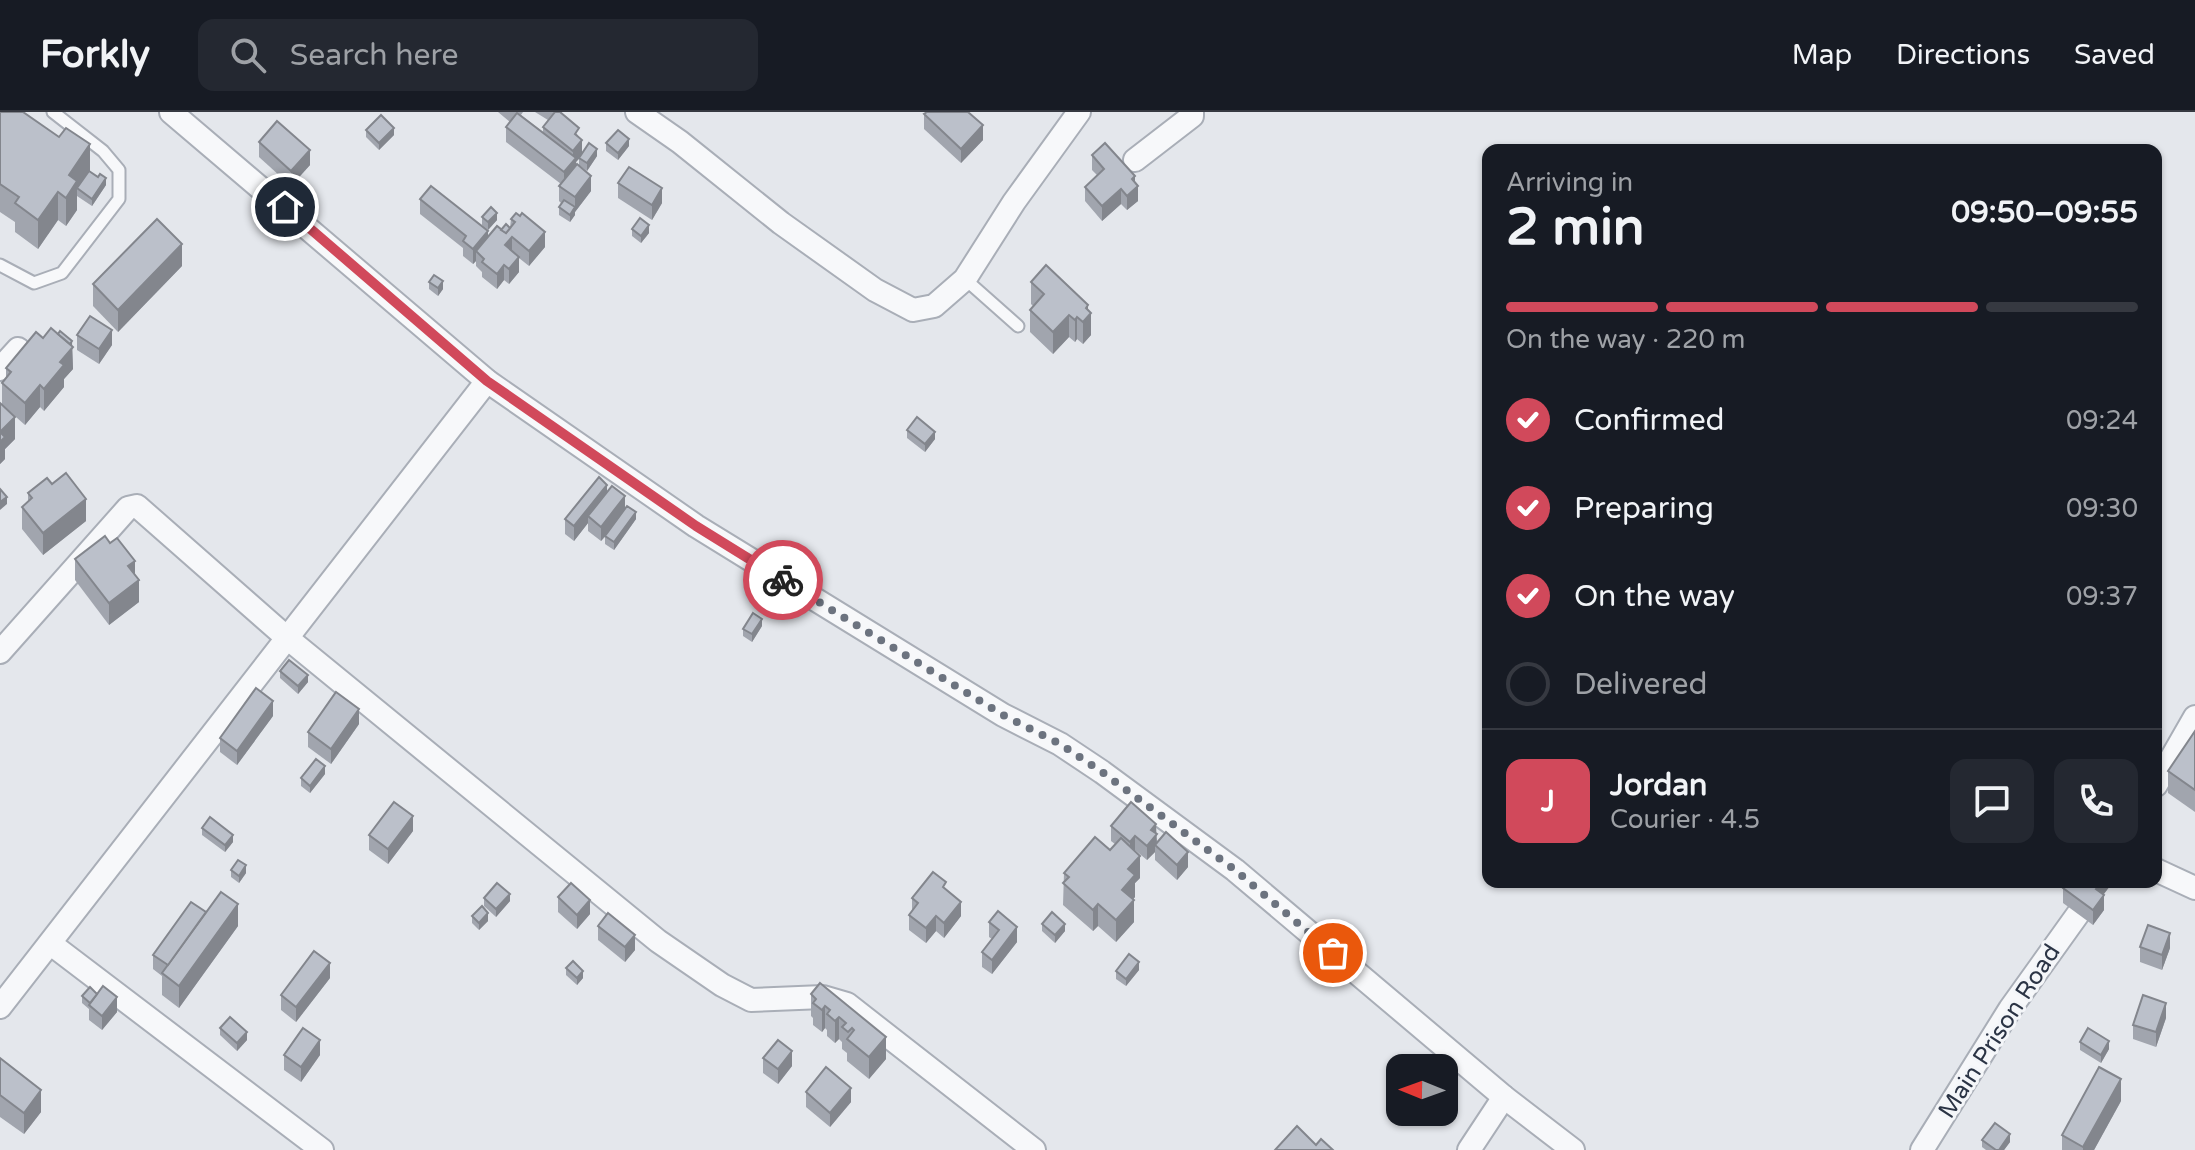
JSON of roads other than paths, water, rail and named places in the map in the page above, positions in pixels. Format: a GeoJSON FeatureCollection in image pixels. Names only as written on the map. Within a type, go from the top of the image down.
{"type":"FeatureCollection","features":[{"type":"Feature","properties":{"kind":"street"},"geometry":{"type":"LineString","coordinates":[[171,112],[487,381],[696,526],[1003,715],[1060,744],[1102,772],[1235,870],[1504,1097],[1573,1150]]}},
{"type":"Feature","properties":{"kind":"street"},"geometry":{"type":"LineString","coordinates":[[637,112],[804,240],[875,290],[913,310],[934,306],[965,279],[1014,202],[1079,112]]}},
{"type":"Feature","properties":{"kind":"street"},"geometry":{"type":"LineString","coordinates":[[1135,160],[1192,116],[1192,112]]}},
{"type":"Feature","properties":{"kind":"street"},"geometry":{"type":"LineString","coordinates":[[0,369],[18,349]]}},
{"type":"Feature","properties":{"kind":"street"},"geometry":{"type":"LineString","coordinates":[[0,1007],[487,381]]}},
{"type":"Feature","properties":{"kind":"street"},"geometry":{"type":"LineString","coordinates":[[0,652],[132,506],[137,506],[286,637],[658,941],[722,985],[751,1000],[823,997],[847,1004],[1034,1150]]}},
{"type":"Feature","properties":{"kind":"street"},"geometry":{"type":"LineString","coordinates":[[2162,775],[2195,717]]}},
{"type":"Feature","properties":{"kind":"street"},"geometry":{"type":"LineString","coordinates":[[2162,873],[2195,888]]}},
{"type":"Feature","properties":{"kind":"street","name":"Main Prison Road"},"geometry":{"type":"LineString","coordinates":[[1922,1150],[2010,1009],[2078,914]]}},
{"type":"Feature","properties":{"kind":"street"},"geometry":{"type":"LineString","coordinates":[[51,944],[322,1150]]}},
{"type":"Feature","properties":{"kind":"street"},"geometry":{"type":"LineString","coordinates":[[1469,1150],[1504,1097]]}},
{"type":"Feature","properties":{"kind":"lane"},"geometry":{"type":"LineString","coordinates":[[0,265],[34,283],[62,273],[119,199],[119,170],[103,151],[53,112]]}},
{"type":"Feature","properties":{"kind":"lane"},"geometry":{"type":"LineString","coordinates":[[965,279],[1018,326]]}}]}
